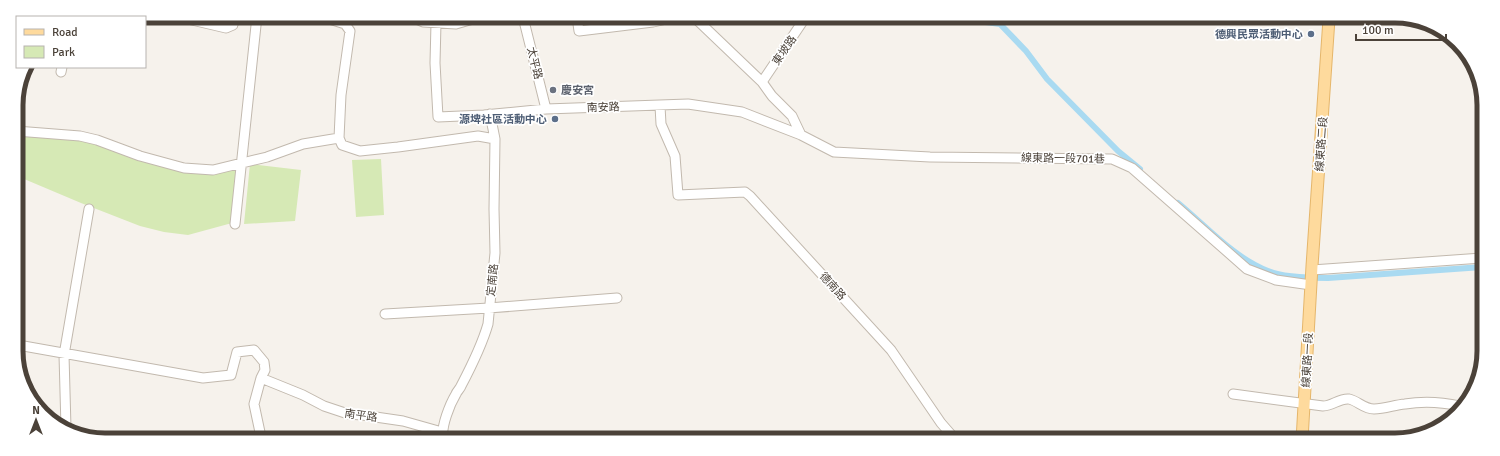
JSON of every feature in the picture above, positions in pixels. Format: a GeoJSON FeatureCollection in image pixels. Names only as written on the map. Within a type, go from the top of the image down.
{"type":"FeatureCollection","features":[{"type":"Feature","properties":{"kind":"main road","name":"線東路二段"},"geometry":{"type":"LineString","coordinates":[[1312,279],[1329,23]]}},
{"type":"Feature","properties":{"kind":"main road","name":"線東路一段"},"geometry":{"type":"LineString","coordinates":[[1303,433],[1312,279]]}},
{"type":"Feature","properties":{"kind":"street"},"geometry":{"type":"LineString","coordinates":[[205,23],[226,28],[233,25],[233,23]]}},
{"type":"Feature","properties":{"kind":"street"},"geometry":{"type":"LineString","coordinates":[[236,224],[256,23]]}},
{"type":"Feature","properties":{"kind":"street"},"geometry":{"type":"LineString","coordinates":[[342,23],[345,24],[350,31],[341,95],[339,138],[342,145],[360,151],[478,136],[495,139]]}},
{"type":"Feature","properties":{"kind":"street"},"geometry":{"type":"LineString","coordinates":[[436,23],[459,23]]}},
{"type":"Feature","properties":{"kind":"street","name":"南安路"},"geometry":{"type":"LineString","coordinates":[[436,23],[435,63],[438,117],[484,115],[546,109],[688,104],[742,112],[801,135]]}},
{"type":"Feature","properties":{"kind":"street","name":"太平路"},"geometry":{"type":"LineString","coordinates":[[525,23],[546,109]]}},
{"type":"Feature","properties":{"kind":"street"},"geometry":{"type":"LineString","coordinates":[[578,23],[579,31],[646,23]]}},
{"type":"Feature","properties":{"kind":"street"},"geometry":{"type":"LineString","coordinates":[[700,23],[762,82],[772,96],[792,116],[801,135]]}},
{"type":"Feature","properties":{"kind":"street","name":"東坡路"},"geometry":{"type":"LineString","coordinates":[[762,82],[802,23]]}},
{"type":"Feature","properties":{"kind":"street","name":"德南路"},"geometry":{"type":"LineString","coordinates":[[660,106],[661,124],[675,156],[678,195],[745,192],[750,196],[891,350],[941,423],[950,433]]}},
{"type":"Feature","properties":{"kind":"street","name":"定南路"},"geometry":{"type":"LineString","coordinates":[[443,433],[456,394],[485,334],[488,324],[495,253],[495,139],[490,114]]}},
{"type":"Feature","properties":{"kind":"street"},"geometry":{"type":"LineString","coordinates":[[23,132],[80,136],[97,140],[140,156],[184,168],[213,170],[267,157],[303,144],[339,138]]}},
{"type":"Feature","properties":{"kind":"street","name":"線東路一段701巷"},"geometry":{"type":"LineString","coordinates":[[801,135],[834,152],[930,157],[1112,159],[1132,168],[1247,269],[1276,280],[1312,279],[1477,259]]}},
{"type":"Feature","properties":{"kind":"street"},"geometry":{"type":"LineString","coordinates":[[66,423],[64,355],[89,209]]}},
{"type":"Feature","properties":{"kind":"street"},"geometry":{"type":"LineString","coordinates":[[385,314],[617,298]]}},
{"type":"Feature","properties":{"kind":"street"},"geometry":{"type":"LineString","coordinates":[[23,347],[203,378],[231,375],[237,352],[254,350],[264,362],[265,370],[261,378],[254,404],[260,433]]}},
{"type":"Feature","properties":{"kind":"street","name":"南平路"},"geometry":{"type":"LineString","coordinates":[[261,378],[303,395],[324,406],[348,414],[403,421],[436,433]]}},
{"type":"Feature","properties":{"kind":"street"},"geometry":{"type":"LineString","coordinates":[[1233,394],[1323,406],[1329,406],[1339,400],[1347,399],[1358,402],[1373,410],[1420,402],[1457,405]]}},
{"type":"Feature","properties":{"kind":"green space"},"geometry":{"type":"Polygon","coordinates":[[[23,129],[69,131],[147,157],[204,169],[241,164],[232,223],[188,235],[164,232],[140,226],[23,179],[23,129]]]}},
{"type":"Feature","properties":{"kind":"green space"},"geometry":{"type":"Polygon","coordinates":[[[381,159],[384,215],[356,217],[352,160],[381,159]]]}},
{"type":"Feature","properties":{"kind":"green space"},"geometry":{"type":"Polygon","coordinates":[[[250,164],[301,170],[295,221],[244,224],[250,164]]]}},
{"type":"Feature","properties":{"kind":"waterway"},"geometry":{"type":"LineString","coordinates":[[993,23],[1000,24],[1026,51],[1047,79],[1118,151],[1140,169]]}},
{"type":"Feature","properties":{"kind":"waterway"},"geometry":{"type":"LineString","coordinates":[[1178,203],[1232,250],[1256,265],[1281,275],[1328,278],[1477,267]]}},
{"type":"Feature","properties":{"kind":"place","name":"德興民眾活動中心"},"geometry":{"type":"Point","coordinates":[1311,34]}},
{"type":"Feature","properties":{"kind":"place","name":"慶安宮"},"geometry":{"type":"Point","coordinates":[553,90]}},
{"type":"Feature","properties":{"kind":"place","name":"源埤社區活動中心"},"geometry":{"type":"Point","coordinates":[555,119]}}]}
